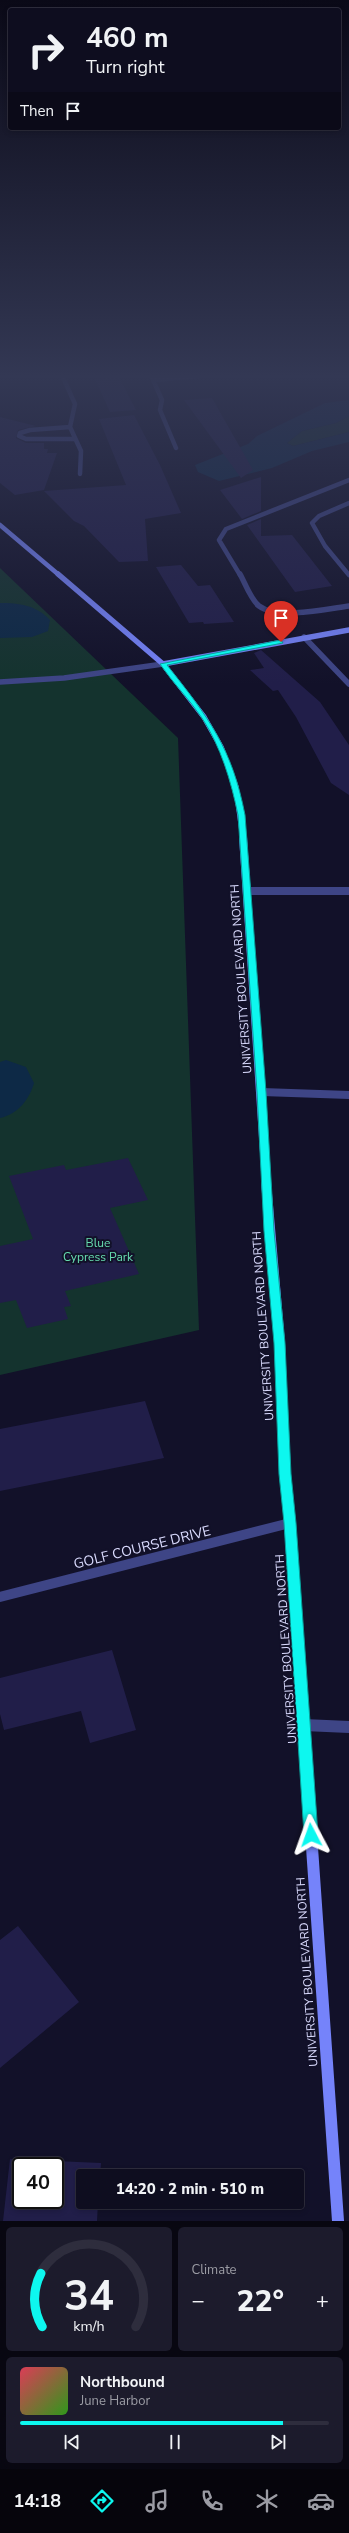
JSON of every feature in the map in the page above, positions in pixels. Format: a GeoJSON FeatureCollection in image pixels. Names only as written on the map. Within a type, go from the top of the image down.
{"type":"FeatureCollection","features":[{"type":"Feature","properties":{"kind":"street"},"geometry":{"type":"LineString","coordinates":[[349,480],[226,529],[220,537],[222,546],[260,606],[275,611],[349,606]]}},
{"type":"Feature","properties":{"kind":"street"},"geometry":{"type":"LineString","coordinates":[[349,502],[319,516],[312,523],[325,546],[349,575]]}},
{"type":"Feature","properties":{"kind":"street","name":"UNIVERSITY BOULEVARD NORTH"},"geometry":{"type":"LineString","coordinates":[[0,525],[163,664],[204,717],[221,747],[236,787],[240,808],[248,890],[262,1092],[269,1231],[280,1343],[285,1474],[290,1523],[338,2221]]}},
{"type":"Feature","properties":{"kind":"street"},"geometry":{"type":"LineString","coordinates":[[0,682],[64,678],[163,664],[349,630]]}},
{"type":"Feature","properties":{"kind":"street"},"geometry":{"type":"LineString","coordinates":[[304,638],[349,684]]}},
{"type":"Feature","properties":{"kind":"street"},"geometry":{"type":"LineString","coordinates":[[248,890],[349,891]]}},
{"type":"Feature","properties":{"kind":"street"},"geometry":{"type":"LineString","coordinates":[[262,1092],[349,1094]]}},
{"type":"Feature","properties":{"kind":"street","name":"GOLF COURSE DRIVE"},"geometry":{"type":"LineString","coordinates":[[0,1597],[290,1523]]}},
{"type":"Feature","properties":{"kind":"street"},"geometry":{"type":"LineString","coordinates":[[304,1725],[349,1727]]}},
{"type":"Feature","properties":{"kind":"green space","name":"Blue Cypress Park"},"geometry":{"type":"Polygon","coordinates":[[[0,568],[178,738],[199,1330],[0,1375],[0,568]]]}},
{"type":"Feature","properties":{"kind":"water"},"geometry":{"type":"Polygon","coordinates":[[[209,477],[237,477],[219,481],[209,477]]]}},
{"type":"Feature","properties":{"kind":"water"},"geometry":{"type":"Polygon","coordinates":[[[0,603],[20,604],[39,611],[50,620],[48,631],[32,637],[0,638],[0,603]]]}},
{"type":"Feature","properties":{"kind":"water"},"geometry":{"type":"Polygon","coordinates":[[[6,1060],[26,1067],[34,1083],[29,1095],[22,1105],[12,1113],[0,1118],[0,1062],[6,1060]]]}},
{"type":"Feature","properties":{"kind":"building"},"geometry":{"type":"Polygon","coordinates":[[[0,477],[49,477],[44,490],[15,495],[0,483],[0,477]]]}},
{"type":"Feature","properties":{"kind":"building"},"geometry":{"type":"Polygon","coordinates":[[[123,477],[165,477],[181,513],[145,519],[148,561],[119,562],[84,526],[74,521],[44,491],[126,485],[123,477]]]}},
{"type":"Feature","properties":{"kind":"building"},"geometry":{"type":"Polygon","coordinates":[[[261,477],[261,511],[242,519],[220,490],[261,477]]]}},
{"type":"Feature","properties":{"kind":"building"},"geometry":{"type":"Polygon","coordinates":[[[261,519],[261,536],[292,535],[332,586],[295,592],[247,525],[261,519]]]}},
{"type":"Feature","properties":{"kind":"building"},"geometry":{"type":"Polygon","coordinates":[[[181,565],[198,586],[210,585],[234,622],[204,624],[203,622],[189,623],[156,567],[181,565]]]}},
{"type":"Feature","properties":{"kind":"building"},"geometry":{"type":"Polygon","coordinates":[[[261,650],[320,702],[349,745],[349,795],[331,783],[296,717],[278,690],[273,691],[250,670],[264,668],[254,653],[261,650]]]}},
{"type":"Feature","properties":{"kind":"building"},"geometry":{"type":"Polygon","coordinates":[[[128,1158],[148,1200],[110,1208],[139,1274],[65,1291],[71,1306],[64,1307],[68,1319],[27,1328],[16,1300],[0,1303],[0,1246],[33,1239],[9,1176],[64,1165],[66,1170],[128,1158]]]}},
{"type":"Feature","properties":{"kind":"building"},"geometry":{"type":"Polygon","coordinates":[[[145,1401],[164,1458],[0,1491],[0,1429],[145,1401]]]}},
{"type":"Feature","properties":{"kind":"building"},"geometry":{"type":"Polygon","coordinates":[[[112,1650],[136,1730],[90,1743],[81,1711],[4,1730],[0,1714],[0,1678],[112,1650]]]}},
{"type":"Feature","properties":{"kind":"building"},"geometry":{"type":"Polygon","coordinates":[[[18,1926],[79,2002],[0,2068],[0,1940],[18,1926]]]}},
{"type":"Feature","properties":{"kind":"building"},"geometry":{"type":"Polygon","coordinates":[[[10,2159],[12,2159],[12,2209],[64,2209],[64,2161],[101,2163],[101,2169],[76,2169],[76,2209],[98,2209],[97,2221],[3,2221],[10,2159]]]}},
{"type":"Feature","properties":{"kind":"route"},"geometry":{"type":"LineString","coordinates":[[281,642],[163,664],[204,717],[221,747],[236,787],[241,815],[248,890],[262,1092],[269,1231],[280,1343],[285,1474],[290,1523],[311,1835]]}}]}
